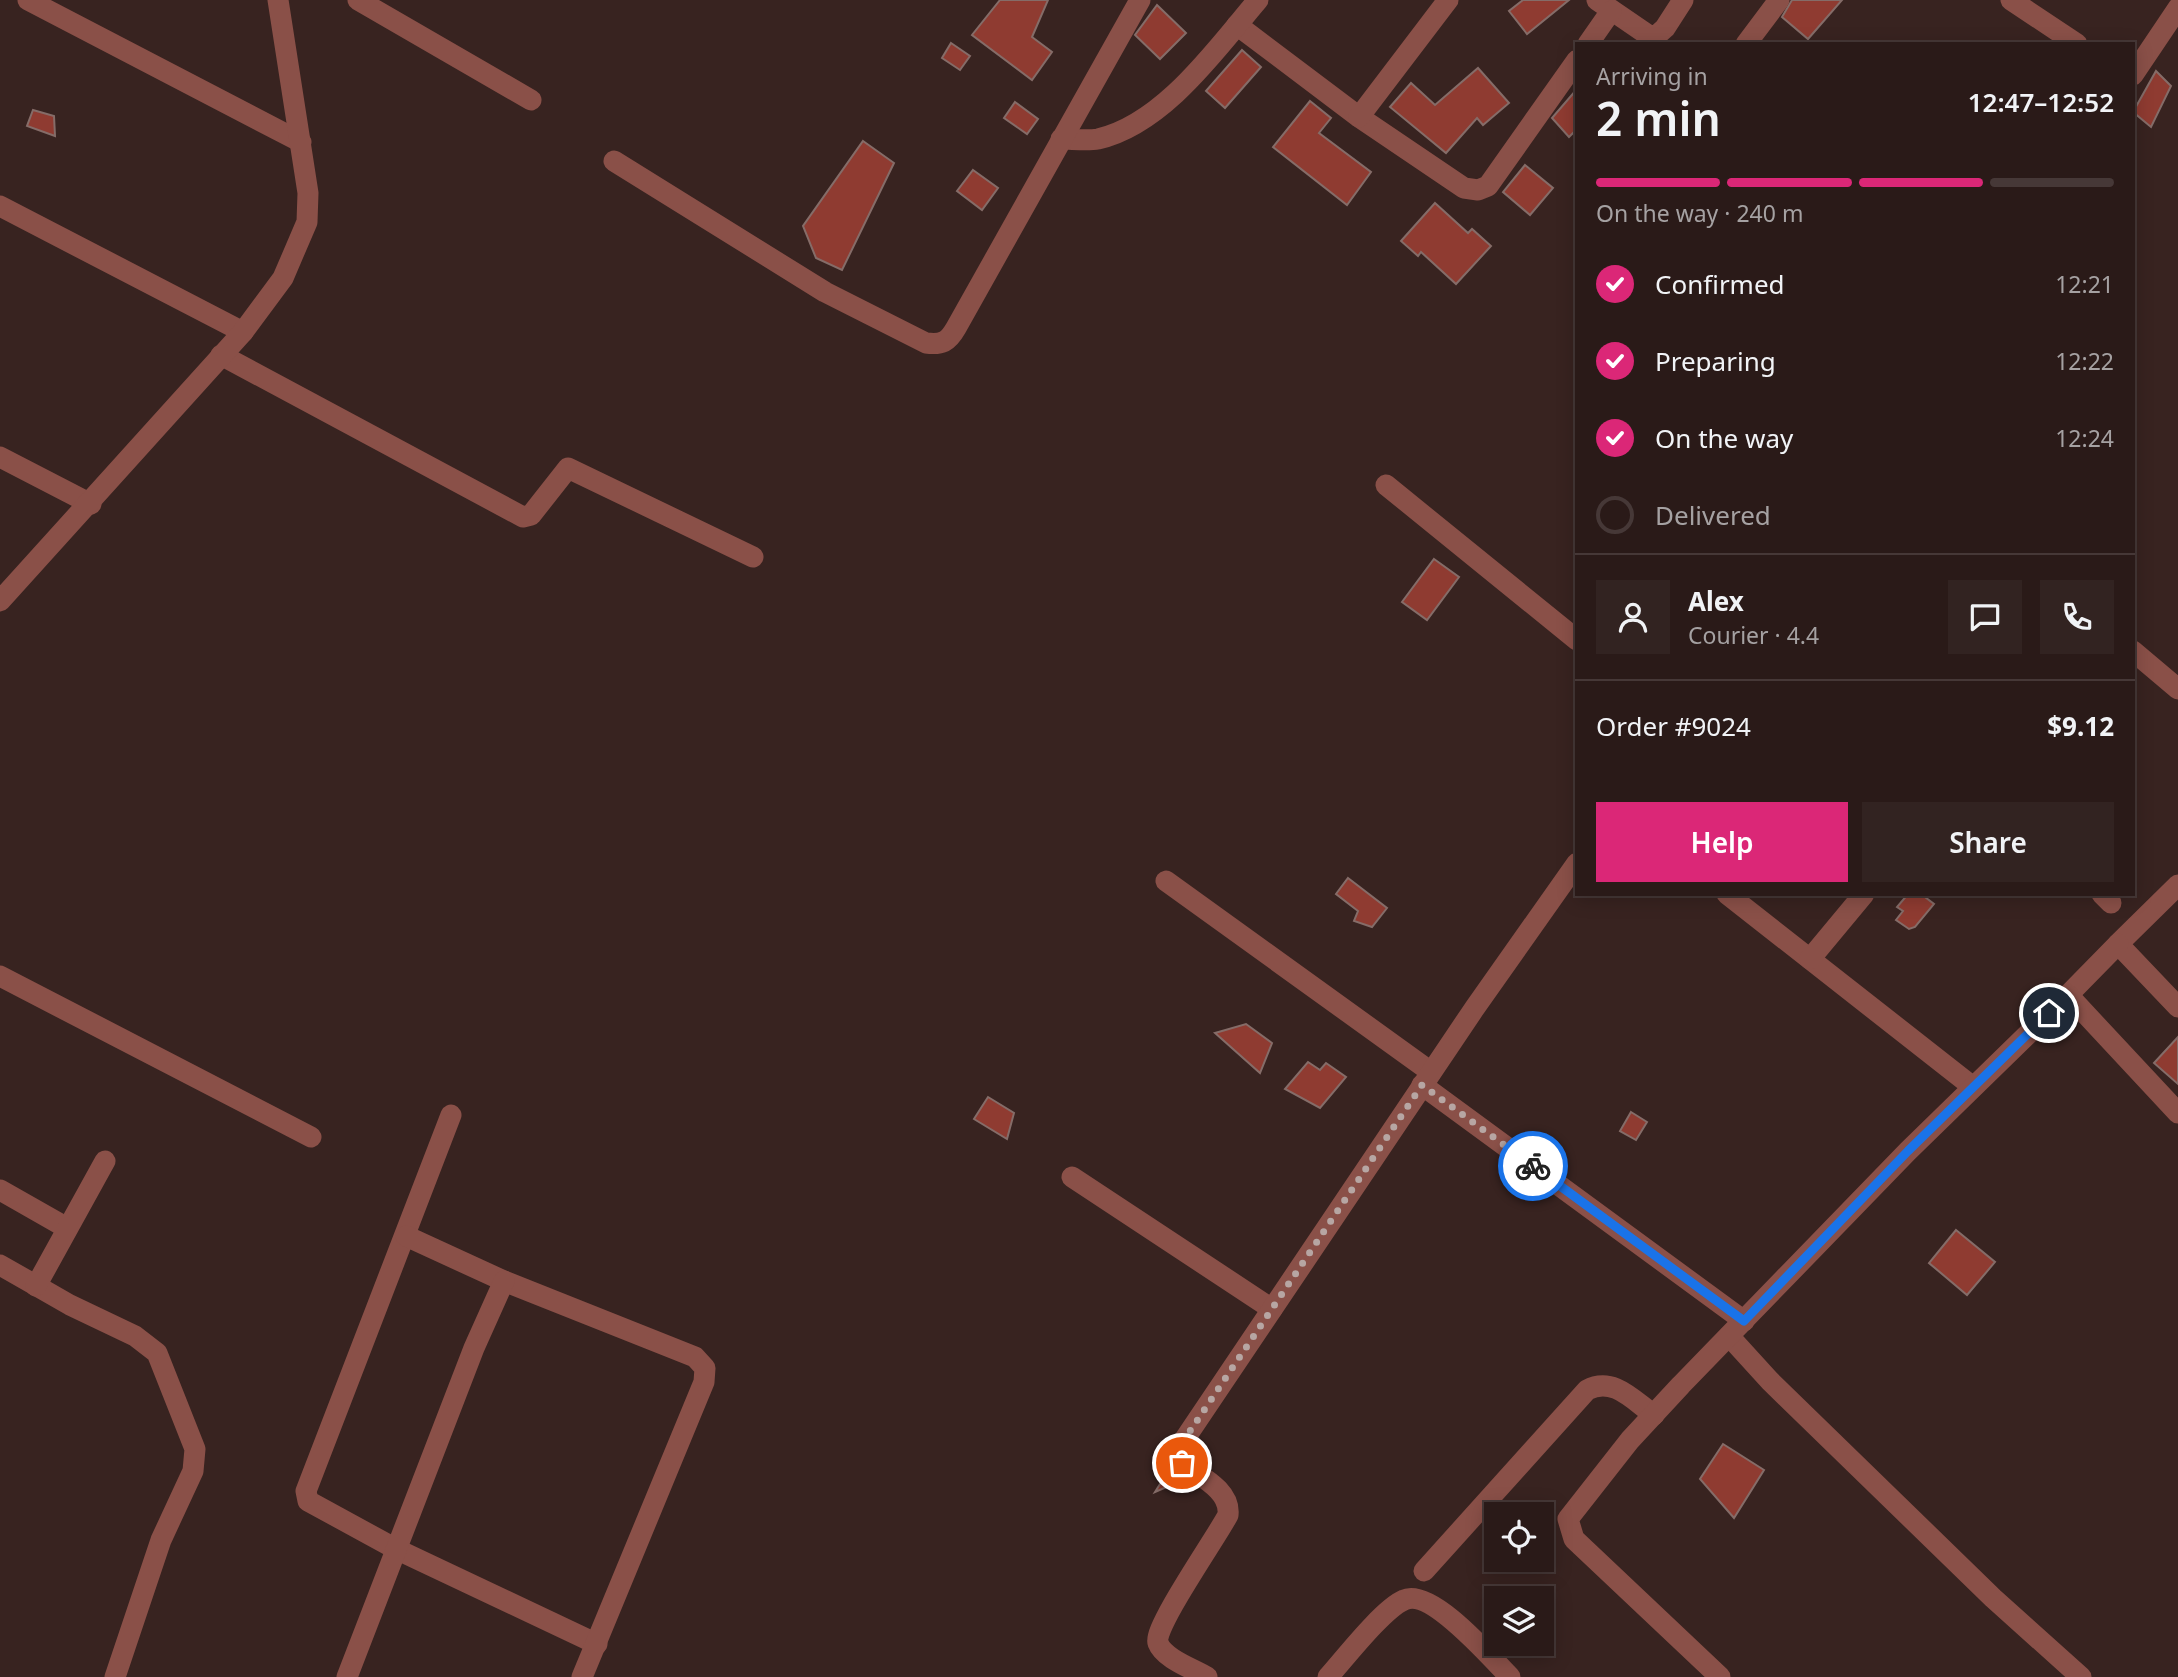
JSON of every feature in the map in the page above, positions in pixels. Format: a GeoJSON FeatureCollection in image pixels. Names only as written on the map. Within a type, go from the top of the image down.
{"type":"FeatureCollection","features":[{"type":"Feature","properties":{"kind":"street"},"geometry":{"type":"LineString","coordinates":[[28,0],[301,142]]}},
{"type":"Feature","properties":{"kind":"street"},"geometry":{"type":"LineString","coordinates":[[0,601],[91,504],[243,332],[283,278],[298,250],[307,222],[308,193],[278,0]]}},
{"type":"Feature","properties":{"kind":"street"},"geometry":{"type":"LineString","coordinates":[[358,0],[531,100]]}},
{"type":"Feature","properties":{"kind":"street"},"geometry":{"type":"LineString","coordinates":[[614,162],[825,292],[926,343],[940,345],[949,340],[956,328],[1140,0]]}},
{"type":"Feature","properties":{"kind":"street"},"geometry":{"type":"LineString","coordinates":[[1061,139],[1098,139],[1159,108],[1191,79],[1258,0]]}},
{"type":"Feature","properties":{"kind":"street"},"geometry":{"type":"LineString","coordinates":[[1359,117],[1448,0]]}},
{"type":"Feature","properties":{"kind":"street"},"geometry":{"type":"LineString","coordinates":[[1589,42],[1604,5],[1648,34],[1656,36],[1665,28],[1683,0]]}},
{"type":"Feature","properties":{"kind":"street"},"geometry":{"type":"LineString","coordinates":[[1748,42],[1779,0]]}},
{"type":"Feature","properties":{"kind":"street"},"geometry":{"type":"LineString","coordinates":[[2011,0],[2074,42]]}},
{"type":"Feature","properties":{"kind":"street"},"geometry":{"type":"LineString","coordinates":[[2135,72],[2178,8]]}},
{"type":"Feature","properties":{"kind":"street"},"geometry":{"type":"LineString","coordinates":[[1237,25],[1359,117],[1464,188],[1478,190],[1488,186],[1575,63]]}},
{"type":"Feature","properties":{"kind":"street"},"geometry":{"type":"LineString","coordinates":[[0,206],[243,332]]}},
{"type":"Feature","properties":{"kind":"street"},"geometry":{"type":"LineString","coordinates":[[221,355],[523,517],[531,515],[568,468],[753,557]]}},
{"type":"Feature","properties":{"kind":"street"},"geometry":{"type":"LineString","coordinates":[[0,457],[91,504]]}},
{"type":"Feature","properties":{"kind":"street"},"geometry":{"type":"LineString","coordinates":[[1386,485],[1575,638]]}},
{"type":"Feature","properties":{"kind":"street"},"geometry":{"type":"LineString","coordinates":[[2135,652],[2178,689]]}},
{"type":"Feature","properties":{"kind":"street"},"geometry":{"type":"LineString","coordinates":[[1208,1677],[1167,1653],[1158,1644],[1157,1635],[1166,1617],[1228,1515],[1229,1506],[1225,1496],[1182,1463],[1177,1456],[1178,1449],[1427,1078],[1575,866]]}},
{"type":"Feature","properties":{"kind":"street"},"geometry":{"type":"LineString","coordinates":[[1166,881],[1744,1321]]}},
{"type":"Feature","properties":{"kind":"street"},"geometry":{"type":"LineString","coordinates":[[1720,1677],[1574,1539],[1568,1519],[1592,1485],[1654,1415],[1825,1235],[2178,885]]}},
{"type":"Feature","properties":{"kind":"street"},"geometry":{"type":"LineString","coordinates":[[1730,896],[1973,1087]]}},
{"type":"Feature","properties":{"kind":"street"},"geometry":{"type":"LineString","coordinates":[[1810,959],[1862,896]]}},
{"type":"Feature","properties":{"kind":"street"},"geometry":{"type":"LineString","coordinates":[[2118,944],[2178,1007]]}},
{"type":"Feature","properties":{"kind":"street"},"geometry":{"type":"LineString","coordinates":[[0,976],[312,1138]]}},
{"type":"Feature","properties":{"kind":"street"},"geometry":{"type":"LineString","coordinates":[[2068,995],[2178,1113]]}},
{"type":"Feature","properties":{"kind":"street"},"geometry":{"type":"LineString","coordinates":[[451,1115],[306,1491],[308,1501],[316,1508],[396,1549],[597,1644]]}},
{"type":"Feature","properties":{"kind":"street"},"geometry":{"type":"LineString","coordinates":[[36,1286],[105,1161]]}},
{"type":"Feature","properties":{"kind":"street"},"geometry":{"type":"LineString","coordinates":[[1072,1177],[1272,1309]]}},
{"type":"Feature","properties":{"kind":"street"},"geometry":{"type":"LineString","coordinates":[[0,1190],[67,1228]]}},
{"type":"Feature","properties":{"kind":"street"},"geometry":{"type":"LineString","coordinates":[[406,1236],[504,1281],[695,1357],[705,1368],[704,1382],[582,1677]]}},
{"type":"Feature","properties":{"kind":"street"},"geometry":{"type":"LineString","coordinates":[[0,1265],[135,1336],[157,1353],[195,1450],[193,1471],[161,1540],[115,1677]]}},
{"type":"Feature","properties":{"kind":"street"},"geometry":{"type":"LineString","coordinates":[[347,1677],[474,1348],[504,1281]]}},
{"type":"Feature","properties":{"kind":"street"},"geometry":{"type":"LineString","coordinates":[[1729,1336],[1770,1381],[1983,1589],[2081,1677]]}},
{"type":"Feature","properties":{"kind":"street"},"geometry":{"type":"LineString","coordinates":[[1424,1571],[1587,1390],[1600,1384],[1614,1386],[1654,1415]]}},
{"type":"Feature","properties":{"kind":"street"},"geometry":{"type":"LineString","coordinates":[[1328,1677],[1391,1610],[1406,1598],[1422,1599],[1440,1610],[1510,1677]]}},
{"type":"Feature","properties":{"kind":"building"},"geometry":{"type":"Polygon","coordinates":[[[1000,0],[1048,0],[1032,37],[1052,52],[1032,80],[972,35],[1000,0]]]}},
{"type":"Feature","properties":{"kind":"building"},"geometry":{"type":"Polygon","coordinates":[[[1523,0],[1569,0],[1527,34],[1509,11],[1523,0]]]}},
{"type":"Feature","properties":{"kind":"building"},"geometry":{"type":"Polygon","coordinates":[[[1792,0],[1842,0],[1808,39],[1782,17],[1792,0]]]}},
{"type":"Feature","properties":{"kind":"building"},"geometry":{"type":"Polygon","coordinates":[[[1157,5],[1186,33],[1160,59],[1135,35],[1157,5]]]}},
{"type":"Feature","properties":{"kind":"building"},"geometry":{"type":"Polygon","coordinates":[[[951,43],[970,56],[960,70],[942,58],[951,43]]]}},
{"type":"Feature","properties":{"kind":"building"},"geometry":{"type":"Polygon","coordinates":[[[1242,50],[1261,67],[1225,108],[1206,91],[1242,50]]]}},
{"type":"Feature","properties":{"kind":"building"},"geometry":{"type":"Polygon","coordinates":[[[1478,68],[1509,103],[1483,125],[1477,118],[1446,153],[1390,107],[1411,83],[1435,105],[1478,68]]]}},
{"type":"Feature","properties":{"kind":"building"},"geometry":{"type":"Polygon","coordinates":[[[2156,71],[2171,86],[2151,127],[2135,114],[2135,108],[2156,71]]]}},
{"type":"Feature","properties":{"kind":"building"},"geometry":{"type":"Polygon","coordinates":[[[1575,91],[1575,131],[1569,137],[1552,118],[1575,91]]]}},
{"type":"Feature","properties":{"kind":"building"},"geometry":{"type":"Polygon","coordinates":[[[1310,101],[1331,118],[1319,133],[1371,172],[1347,205],[1273,147],[1310,101]]]}},
{"type":"Feature","properties":{"kind":"building"},"geometry":{"type":"Polygon","coordinates":[[[1015,102],[1038,119],[1027,134],[1004,118],[1015,102]]]}},
{"type":"Feature","properties":{"kind":"building"},"geometry":{"type":"Polygon","coordinates":[[[33,110],[54,116],[55,136],[27,126],[33,110]]]}},
{"type":"Feature","properties":{"kind":"building"},"geometry":{"type":"Polygon","coordinates":[[[863,141],[894,163],[842,270],[816,258],[803,226],[863,141]]]}},
{"type":"Feature","properties":{"kind":"building"},"geometry":{"type":"Polygon","coordinates":[[[1525,165],[1553,188],[1530,215],[1503,192],[1525,165]]]}},
{"type":"Feature","properties":{"kind":"building"},"geometry":{"type":"Polygon","coordinates":[[[973,170],[998,188],[982,210],[957,191],[973,170]]]}},
{"type":"Feature","properties":{"kind":"building"},"geometry":{"type":"Polygon","coordinates":[[[1435,203],[1468,233],[1472,229],[1491,246],[1456,284],[1421,252],[1418,256],[1401,241],[1435,203]]]}},
{"type":"Feature","properties":{"kind":"building"},"geometry":{"type":"Polygon","coordinates":[[[1434,559],[1459,577],[1427,620],[1402,602],[1434,559]]]}},
{"type":"Feature","properties":{"kind":"building"},"geometry":{"type":"Polygon","coordinates":[[[1348,878],[1387,908],[1372,927],[1354,921],[1358,911],[1336,894],[1348,878]]]}},
{"type":"Feature","properties":{"kind":"building"},"geometry":{"type":"Polygon","coordinates":[[[1906,896],[1924,896],[1934,904],[1915,927],[1909,929],[1896,920],[1903,911],[1897,907],[1906,896]]]}},
{"type":"Feature","properties":{"kind":"building"},"geometry":{"type":"Polygon","coordinates":[[[1246,1024],[1272,1043],[1260,1073],[1215,1033],[1246,1024]]]}},
{"type":"Feature","properties":{"kind":"building"},"geometry":{"type":"Polygon","coordinates":[[[2178,1037],[2178,1084],[2154,1063],[2178,1037]]]}},
{"type":"Feature","properties":{"kind":"building"},"geometry":{"type":"Polygon","coordinates":[[[1308,1062],[1320,1070],[1326,1063],[1346,1077],[1320,1108],[1285,1089],[1308,1062]]]}},
{"type":"Feature","properties":{"kind":"building"},"geometry":{"type":"Polygon","coordinates":[[[988,1097],[1014,1113],[1007,1139],[974,1119],[988,1097]]]}},
{"type":"Feature","properties":{"kind":"building"},"geometry":{"type":"Polygon","coordinates":[[[1631,1112],[1647,1122],[1636,1140],[1620,1131],[1631,1112]]]}},
{"type":"Feature","properties":{"kind":"building"},"geometry":{"type":"Polygon","coordinates":[[[1956,1230],[1995,1262],[1967,1295],[1929,1263],[1956,1230]]]}},
{"type":"Feature","properties":{"kind":"building"},"geometry":{"type":"Polygon","coordinates":[[[1723,1444],[1764,1470],[1734,1518],[1700,1479],[1723,1444]]]}},
{"type":"Feature","properties":{"kind":"building"},"geometry":{"type":"Polygon","coordinates":[[[1170,1468],[1183,1480],[1155,1492],[1170,1468]]]}},
{"type":"Feature","properties":{"kind":"way so far"},"geometry":{"type":"LineString","coordinates":[[1182,1463],[1177,1456],[1178,1449],[1422,1085],[1533,1166]]}},
{"type":"Feature","properties":{"kind":"route"},"geometry":{"type":"LineString","coordinates":[[1533,1166],[1744,1321],[1908,1151],[2049,1013]]}}]}
